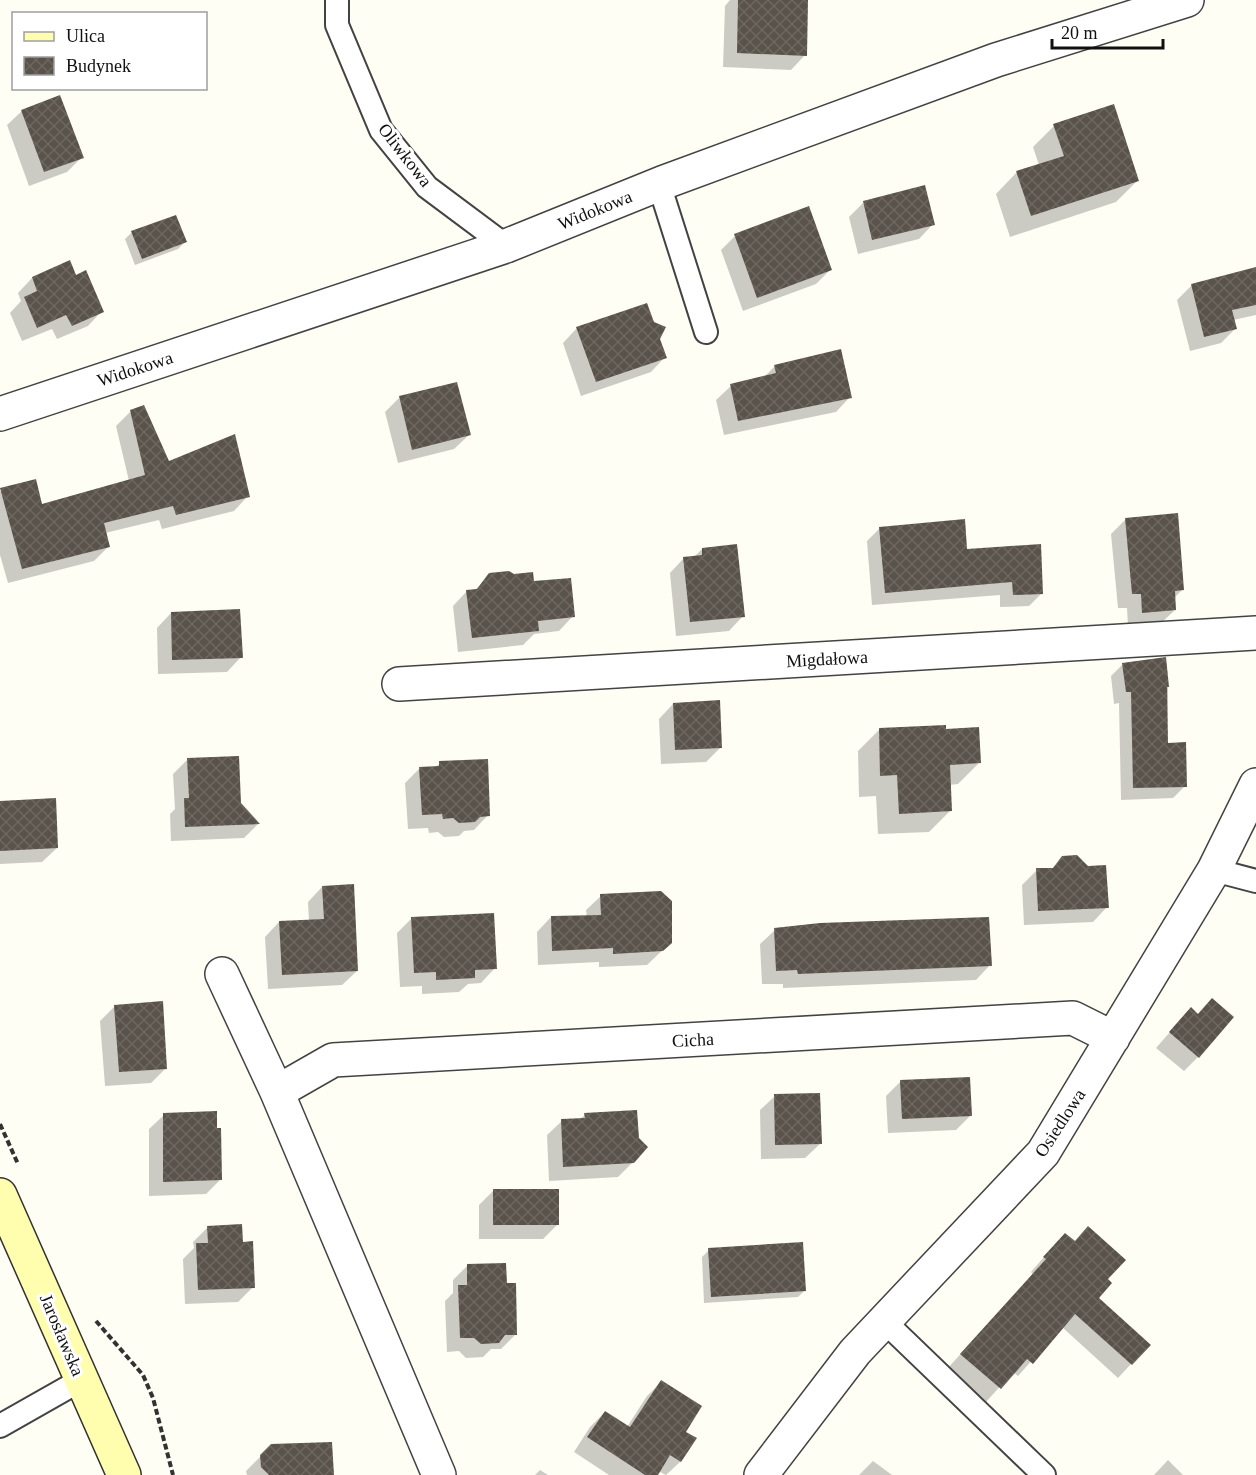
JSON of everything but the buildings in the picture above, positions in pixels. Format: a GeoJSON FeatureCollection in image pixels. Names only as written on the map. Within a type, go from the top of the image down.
{"type":"FeatureCollection","features":[{"type":"Feature","properties":{"kind":"main road","name":"Jarosławska"},"geometry":{"type":"LineString","coordinates":[[0,1195],[124,1475]]}},
{"type":"Feature","properties":{"kind":"street","name":"Widokowa"},"geometry":{"type":"LineString","coordinates":[[0,414],[506,246],[659,184],[996,60],[1187,0]]}},
{"type":"Feature","properties":{"kind":"street","name":"Migdałowa"},"geometry":{"type":"LineString","coordinates":[[399,684],[1256,633]]}},
{"type":"Feature","properties":{"kind":"street","name":"Osiedlowa"},"geometry":{"type":"LineString","coordinates":[[761,1475],[855,1352],[1043,1153],[1214,870],[1256,786]]}},
{"type":"Feature","properties":{"kind":"street"},"geometry":{"type":"LineString","coordinates":[[222,974],[277,1092],[439,1475]]}},
{"type":"Feature","properties":{"kind":"street","name":"Cicha"},"geometry":{"type":"LineString","coordinates":[[277,1092],[333,1060],[1073,1018],[1113,1038]]}},
{"type":"Feature","properties":{"kind":"lane","name":"Oliwkowa"},"geometry":{"type":"LineString","coordinates":[[337,0],[337,25],[381,130],[427,187],[506,246]]}},
{"type":"Feature","properties":{"kind":"lane"},"geometry":{"type":"LineString","coordinates":[[659,184],[706,332]]}},
{"type":"Feature","properties":{"kind":"lane"},"geometry":{"type":"LineString","coordinates":[[1214,870],[1256,881]]}},
{"type":"Feature","properties":{"kind":"lane"},"geometry":{"type":"LineString","coordinates":[[884,1322],[1044,1475]]}},
{"type":"Feature","properties":{"kind":"lane"},"geometry":{"type":"LineString","coordinates":[[0,1426],[81,1380]]}},
{"type":"Feature","properties":{"kind":"path"},"geometry":{"type":"LineString","coordinates":[[0,1124],[19,1166]]}},
{"type":"Feature","properties":{"kind":"path"},"geometry":{"type":"LineString","coordinates":[[94,1318],[143,1375],[153,1398],[173,1475]]}}]}
